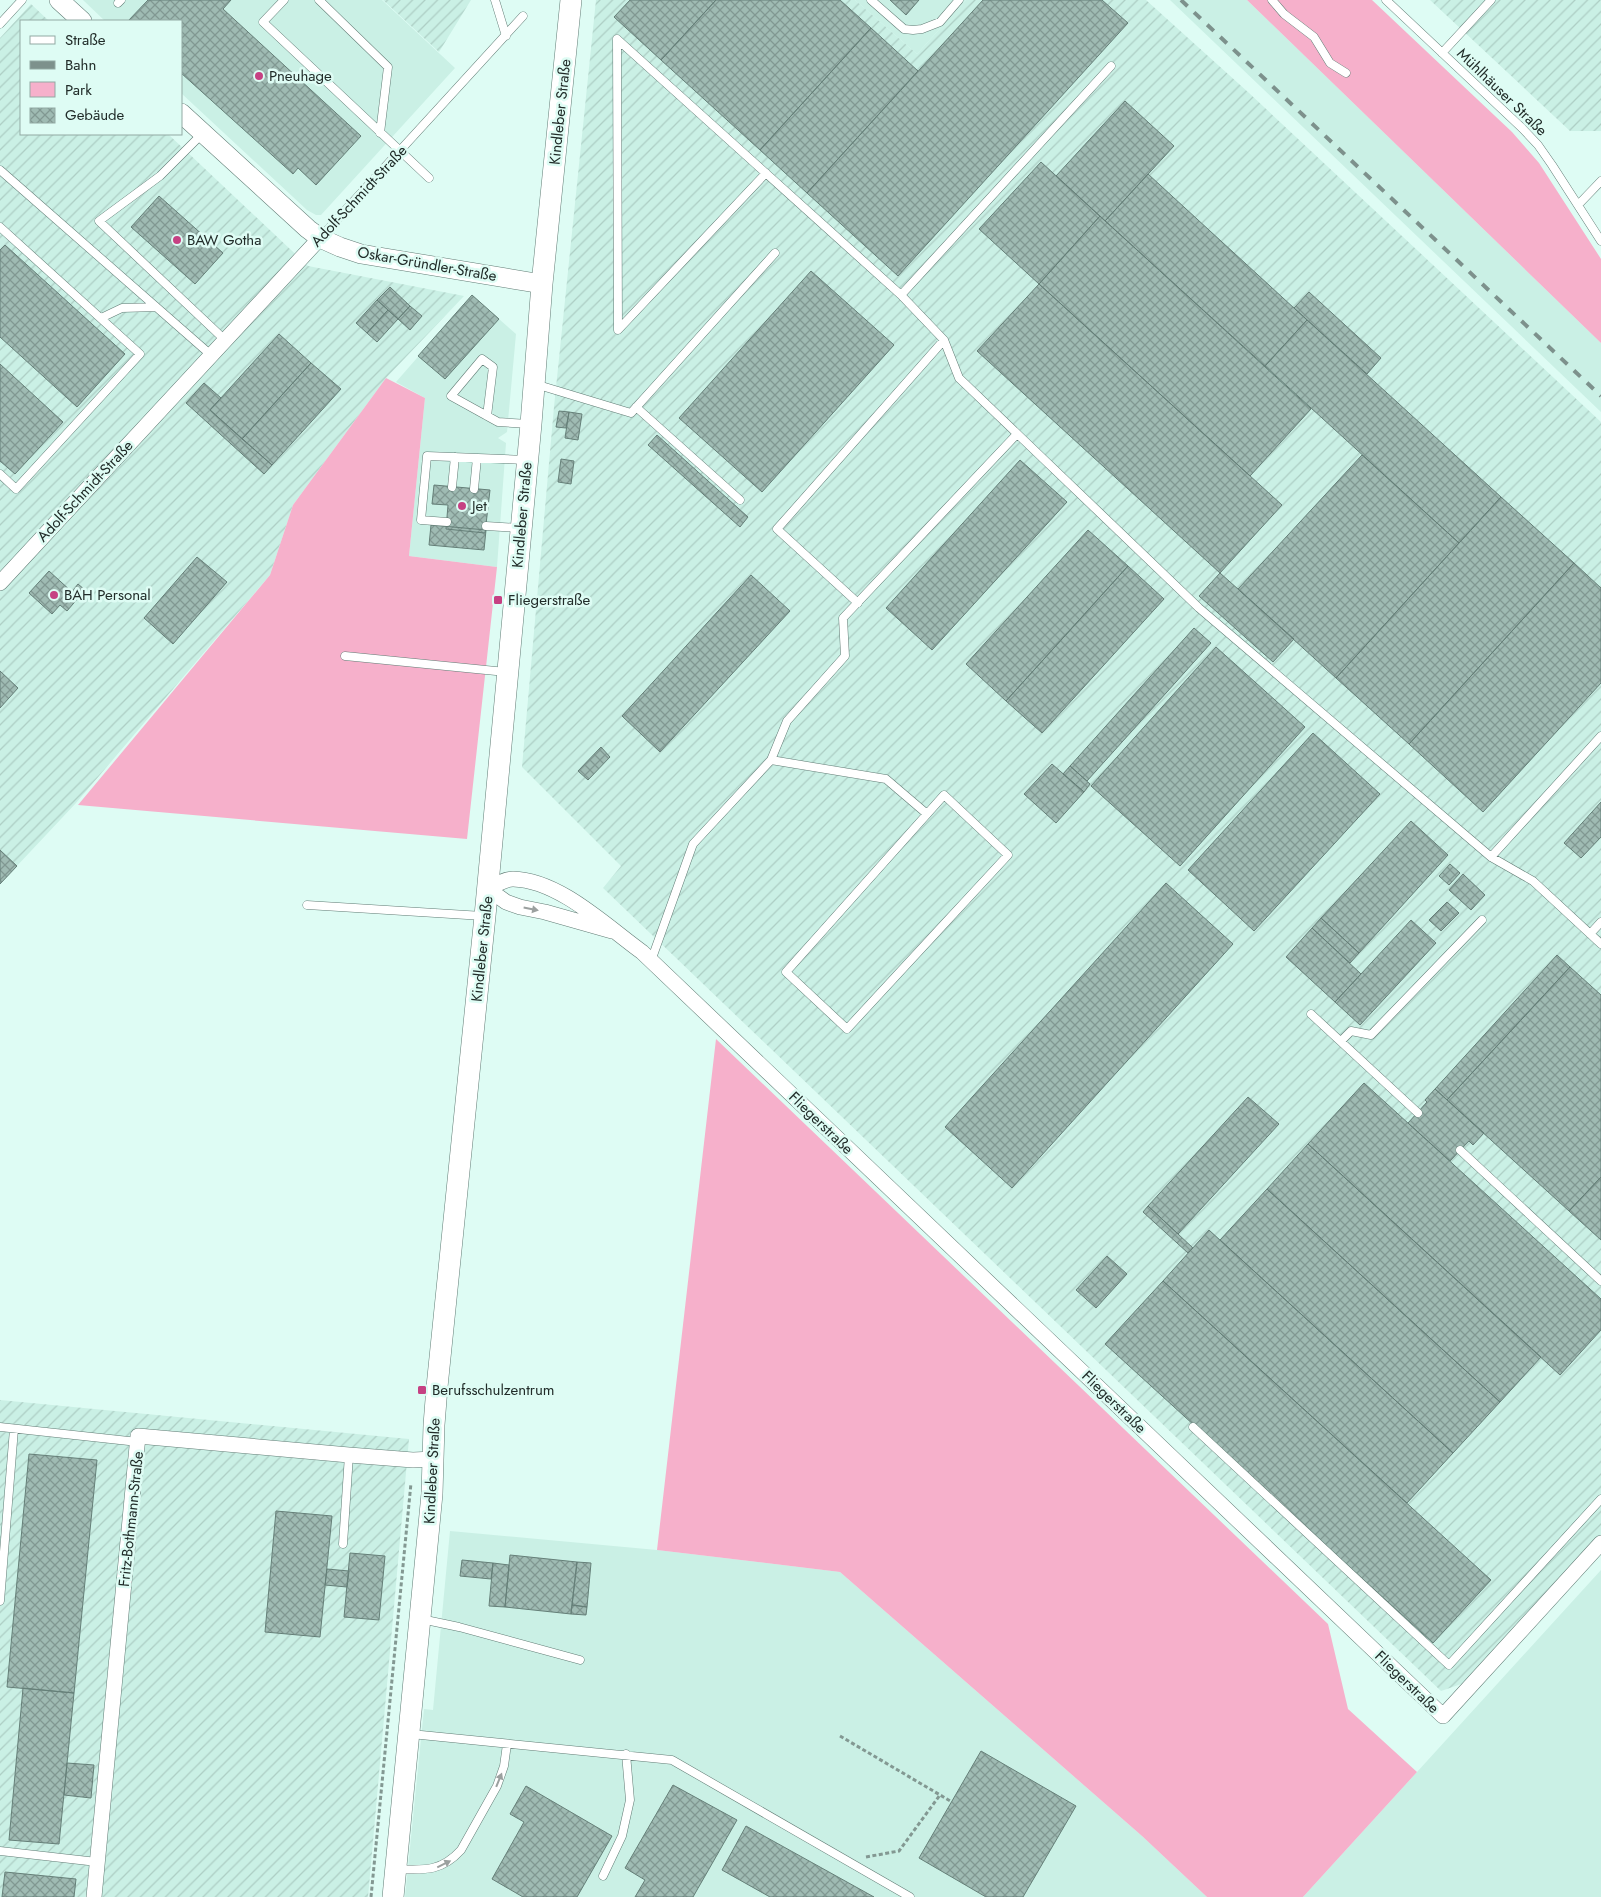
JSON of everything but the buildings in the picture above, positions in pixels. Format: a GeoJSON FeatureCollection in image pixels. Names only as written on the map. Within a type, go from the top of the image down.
{"type":"FeatureCollection","features":[{"type":"Feature","properties":{"kind":"main road","name":"Kindleber Straße"},"geometry":{"type":"LineString","coordinates":[[393,1897],[432,1494],[423,1459],[436,1406],[488,889],[535,384],[542,284],[571,0]]}},
{"type":"Feature","properties":{"kind":"street"},"geometry":{"type":"LineString","coordinates":[[59,0],[81,20]]}},
{"type":"Feature","properties":{"kind":"street","name":"Oskar-Gründler-Straße"},"geometry":{"type":"LineString","coordinates":[[182,114],[320,238],[361,254],[542,284]]}},
{"type":"Feature","properties":{"kind":"street","name":"Adolf-Schmidt-Straße"},"geometry":{"type":"LineString","coordinates":[[0,583],[320,238]]}},
{"type":"Feature","properties":{"kind":"street","name":"Fliegerstraße"},"geometry":{"type":"LineString","coordinates":[[612,931],[520,907],[506,902],[488,889],[511,879],[544,886],[587,909],[612,931],[642,952],[1443,1716],[1601,1543]]}},
{"type":"Feature","properties":{"kind":"street","name":"Fritz-Bothmann-Straße"},"geometry":{"type":"LineString","coordinates":[[94,1897],[138,1436],[349,1455],[423,1459]]}},
{"type":"Feature","properties":{"kind":"lane"},"geometry":{"type":"LineString","coordinates":[[0,24],[22,0]]}},
{"type":"Feature","properties":{"kind":"lane"},"geometry":{"type":"LineString","coordinates":[[284,0],[263,22],[429,178]]}},
{"type":"Feature","properties":{"kind":"lane"},"geometry":{"type":"LineString","coordinates":[[319,0],[388,67],[380,133]]}},
{"type":"Feature","properties":{"kind":"lane"},"geometry":{"type":"LineString","coordinates":[[494,0],[506,36]]}},
{"type":"Feature","properties":{"kind":"lane"},"geometry":{"type":"LineString","coordinates":[[871,0],[904,29],[913,30],[927,28],[940,22],[960,0]]}},
{"type":"Feature","properties":{"kind":"lane"},"geometry":{"type":"LineString","coordinates":[[1272,0],[1284,14],[1314,37],[1330,63],[1346,73]]}},
{"type":"Feature","properties":{"kind":"lane","name":"Mühlhäuser Straße"},"geometry":{"type":"LineString","coordinates":[[1386,0],[1538,145],[1601,242]]}},
{"type":"Feature","properties":{"kind":"lane"},"geometry":{"type":"LineString","coordinates":[[1442,53],[1491,0]]}},
{"type":"Feature","properties":{"kind":"lane","name":"Adolf-Schmidt-Straße"},"geometry":{"type":"LineString","coordinates":[[320,238],[523,16]]}},
{"type":"Feature","properties":{"kind":"lane"},"geometry":{"type":"LineString","coordinates":[[766,173],[618,330],[617,39],[766,173],[901,295],[944,340],[958,378],[1199,608],[1491,857],[1533,882],[1601,944]]}},
{"type":"Feature","properties":{"kind":"lane"},"geometry":{"type":"LineString","coordinates":[[901,295],[1110,66]]}},
{"type":"Feature","properties":{"kind":"lane"},"geometry":{"type":"LineString","coordinates":[[202,133],[160,176],[99,221],[225,340]]}},
{"type":"Feature","properties":{"kind":"lane"},"geometry":{"type":"LineString","coordinates":[[0,170],[211,356]]}},
{"type":"Feature","properties":{"kind":"lane"},"geometry":{"type":"LineString","coordinates":[[1578,205],[1601,181]]}},
{"type":"Feature","properties":{"kind":"lane"},"geometry":{"type":"LineString","coordinates":[[0,227],[140,354],[16,489],[0,474]]}},
{"type":"Feature","properties":{"kind":"lane"},"geometry":{"type":"LineString","coordinates":[[535,384],[631,413],[774,253]]}},
{"type":"Feature","properties":{"kind":"lane"},"geometry":{"type":"LineString","coordinates":[[101,318],[122,308],[156,307]]}},
{"type":"Feature","properties":{"kind":"lane"},"geometry":{"type":"LineString","coordinates":[[858,603],[777,529],[944,340]]}},
{"type":"Feature","properties":{"kind":"lane"},"geometry":{"type":"LineString","coordinates":[[487,416],[493,367],[482,359],[451,396],[487,416],[498,422],[531,424]]}},
{"type":"Feature","properties":{"kind":"lane"},"geometry":{"type":"LineString","coordinates":[[636,407],[740,500]]}},
{"type":"Feature","properties":{"kind":"lane"},"geometry":{"type":"LineString","coordinates":[[652,961],[693,844],[771,760],[787,721],[845,656],[843,618],[1016,435]]}},
{"type":"Feature","properties":{"kind":"lane"},"geometry":{"type":"LineString","coordinates":[[447,522],[421,520],[427,456],[528,460]]}},
{"type":"Feature","properties":{"kind":"lane"},"geometry":{"type":"LineString","coordinates":[[452,486],[455,457]]}},
{"type":"Feature","properties":{"kind":"lane"},"geometry":{"type":"LineString","coordinates":[[474,488],[477,458]]}},
{"type":"Feature","properties":{"kind":"lane"},"geometry":{"type":"LineString","coordinates":[[486,526],[521,528]]}},
{"type":"Feature","properties":{"kind":"lane"},"geometry":{"type":"LineString","coordinates":[[345,656],[508,672]]}},
{"type":"Feature","properties":{"kind":"lane"},"geometry":{"type":"LineString","coordinates":[[1491,857],[1601,736]]}},
{"type":"Feature","properties":{"kind":"lane"},"geometry":{"type":"LineString","coordinates":[[771,760],[886,779],[927,814]]}},
{"type":"Feature","properties":{"kind":"lane"},"geometry":{"type":"LineString","coordinates":[[944,795],[1008,856],[847,1029],[786,972],[927,814],[944,795]]}},
{"type":"Feature","properties":{"kind":"lane"},"geometry":{"type":"LineString","coordinates":[[307,906],[485,916]]}},
{"type":"Feature","properties":{"kind":"lane"},"geometry":{"type":"LineString","coordinates":[[1341,1041],[1351,1031],[1371,1035],[1482,920]]}},
{"type":"Feature","properties":{"kind":"lane"},"geometry":{"type":"LineString","coordinates":[[1590,934],[1601,922]]}},
{"type":"Feature","properties":{"kind":"lane"},"geometry":{"type":"LineString","coordinates":[[1311,1014],[1418,1113]]}},
{"type":"Feature","properties":{"kind":"lane"},"geometry":{"type":"LineString","coordinates":[[1460,1150],[1601,1281]]}},
{"type":"Feature","properties":{"kind":"lane"},"geometry":{"type":"LineString","coordinates":[[0,1427],[138,1442]]}},
{"type":"Feature","properties":{"kind":"lane"},"geometry":{"type":"LineString","coordinates":[[1193,1428],[1449,1665],[1601,1499]]}},
{"type":"Feature","properties":{"kind":"lane"},"geometry":{"type":"LineString","coordinates":[[0,1601],[14,1429]]}},
{"type":"Feature","properties":{"kind":"lane"},"geometry":{"type":"LineString","coordinates":[[343,1544],[349,1455]]}},
{"type":"Feature","properties":{"kind":"lane"},"geometry":{"type":"LineString","coordinates":[[420,1619],[459,1627],[580,1660]]}},
{"type":"Feature","properties":{"kind":"lane"},"geometry":{"type":"LineString","coordinates":[[409,1733],[672,1760],[910,1897]]}},
{"type":"Feature","properties":{"kind":"lane"},"geometry":{"type":"LineString","coordinates":[[397,1869],[424,1870],[442,1866],[453,1859],[461,1850],[497,1786],[504,1766],[507,1744]]}},
{"type":"Feature","properties":{"kind":"lane"},"geometry":{"type":"LineString","coordinates":[[603,1876],[622,1836],[630,1800],[626,1754]]}},
{"type":"Feature","properties":{"kind":"lane"},"geometry":{"type":"LineString","coordinates":[[0,1851],[97,1862]]}},
{"type":"Feature","properties":{"kind":"path"},"geometry":{"type":"LineString","coordinates":[[371,1897],[423,1459]]}},
{"type":"Feature","properties":{"kind":"path"},"geometry":{"type":"LineString","coordinates":[[840,1736],[952,1802]]}},
{"type":"Feature","properties":{"kind":"path"},"geometry":{"type":"LineString","coordinates":[[848,1861],[899,1851],[940,1795]]}},
{"type":"Feature","properties":{"kind":"shaded area"},"geometry":{"type":"Polygon","coordinates":[[[83,0],[382,0],[455,68],[321,215],[316,215],[307,210],[182,94],[182,20],[104,20],[83,0]]]}},
{"type":"Feature","properties":{"kind":"shaded area"},"geometry":{"type":"Polygon","coordinates":[[[383,0],[471,0],[439,52],[383,0]]]}},
{"type":"Feature","properties":{"kind":"shaded area"},"geometry":{"type":"Polygon","coordinates":[[[596,0],[855,0],[917,54],[966,0],[1146,0],[1249,93],[1601,422],[1601,1535],[1470,1681],[1441,1691],[603,888],[621,866],[522,767],[554,407],[596,0]]]}},
{"type":"Feature","properties":{"kind":"shaded area"},"geometry":{"type":"Polygon","coordinates":[[[855,0],[966,0],[917,54],[855,0]]]}},
{"type":"Feature","properties":{"kind":"shaded area"},"geometry":{"type":"Polygon","coordinates":[[[1170,0],[1247,0],[1601,343],[1601,412],[1170,0]]]}},
{"type":"Feature","properties":{"kind":"shaded area"},"geometry":{"type":"Polygon","coordinates":[[[1430,0],[1601,0],[1601,131],[1570,131],[1430,0]]]}},
{"type":"Feature","properties":{"kind":"shaded area"},"geometry":{"type":"Polygon","coordinates":[[[31,4],[48,20],[20,20],[20,135],[169,135],[308,266],[464,296],[386,378],[293,505],[270,575],[76,803],[0,884],[0,38],[31,4]]]}},
{"type":"Feature","properties":{"kind":"shaded area"},"geometry":{"type":"Polygon","coordinates":[[[472,295],[516,334],[507,432],[498,438],[506,443],[497,567],[409,556],[425,398],[396,382],[472,295]]]}},
{"type":"Feature","properties":{"kind":"shaded area"},"geometry":{"type":"Polygon","coordinates":[[[0,1400],[409,1439],[368,1897],[0,1897],[0,1400]]]}},
{"type":"Feature","properties":{"kind":"shaded area"},"geometry":{"type":"Polygon","coordinates":[[[450,1531],[657,1550],[840,1572],[1142,1836],[1207,1897],[405,1897],[424,1709],[433,1710],[450,1531]]]}},
{"type":"Feature","properties":{"kind":"shaded area"},"geometry":{"type":"Polygon","coordinates":[[[1601,1570],[1601,1897],[1303,1897],[1417,1772],[1601,1570]]]}},
{"type":"Feature","properties":{"kind":"green space"},"geometry":{"type":"Polygon","coordinates":[[[1247,0],[1372,0],[1512,132],[1539,163],[1601,259],[1601,343],[1247,0]]]}},
{"type":"Feature","properties":{"kind":"green space"},"geometry":{"type":"Polygon","coordinates":[[[386,378],[425,398],[409,556],[497,567],[467,839],[78,805],[270,575],[293,505],[386,378]]]}},
{"type":"Feature","properties":{"kind":"green space"},"geometry":{"type":"Polygon","coordinates":[[[716,1039],[1328,1624],[1348,1709],[1417,1772],[1303,1897],[1207,1897],[1142,1836],[840,1572],[657,1550],[716,1039]]]}},
{"type":"Feature","properties":{"kind":"railway"},"geometry":{"type":"LineString","coordinates":[[1181,0],[1601,396]]}},
{"type":"Feature","properties":{"kind":"place","name":"Pneuhage"},"geometry":{"type":"Point","coordinates":[259,76]}},
{"type":"Feature","properties":{"kind":"place","name":"BAW Gotha"},"geometry":{"type":"Point","coordinates":[177,240]}},
{"type":"Feature","properties":{"kind":"place","name":"Jet"},"geometry":{"type":"Point","coordinates":[462,506]}},
{"type":"Feature","properties":{"kind":"place","name":"BAH Personal"},"geometry":{"type":"Point","coordinates":[54,595]}},
{"type":"Feature","properties":{"kind":"place","name":"Fliegerstraße"},"geometry":{"type":"Point","coordinates":[498,600]}},
{"type":"Feature","properties":{"kind":"place","name":"Berufsschulzentrum"},"geometry":{"type":"Point","coordinates":[422,1390]}}]}
